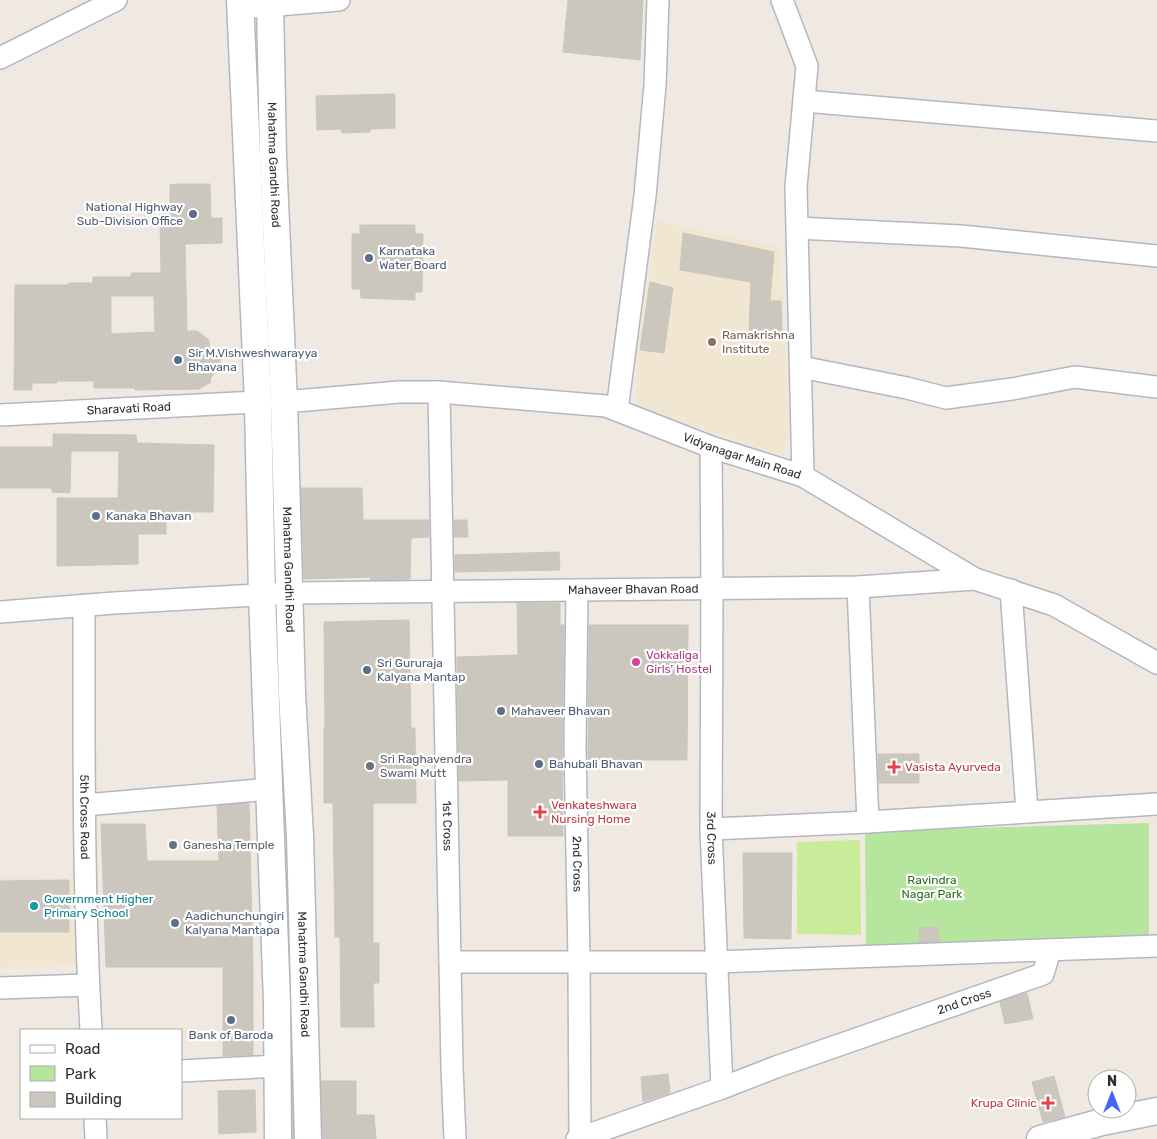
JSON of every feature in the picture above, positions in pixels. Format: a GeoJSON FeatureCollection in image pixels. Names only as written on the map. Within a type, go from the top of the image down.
{"type":"FeatureCollection","features":[{"type":"Feature","properties":{"kind":"street"},"geometry":{"type":"LineString","coordinates":[[0,58],[116,0]]}},
{"type":"Feature","properties":{"kind":"street"},"geometry":{"type":"LineString","coordinates":[[240,4],[339,0]]}},
{"type":"Feature","properties":{"kind":"street"},"geometry":{"type":"LineString","coordinates":[[617,410],[646,178],[655,85],[658,0]]}},
{"type":"Feature","properties":{"kind":"street"},"geometry":{"type":"LineString","coordinates":[[782,0],[806,66],[796,187],[804,476]]}},
{"type":"Feature","properties":{"kind":"street","name":"Mahatma Gandhi Road"},"geometry":{"type":"LineString","coordinates":[[270,2],[273,157],[284,402],[292,693],[300,836],[308,1139]]}},
{"type":"Feature","properties":{"kind":"street","name":"Mahatma Gandhi Road"},"geometry":{"type":"LineString","coordinates":[[240,4],[258,402],[262,594],[278,1066],[278,1139]]}},
{"type":"Feature","properties":{"kind":"street"},"geometry":{"type":"LineString","coordinates":[[804,101],[1157,131]]}},
{"type":"Feature","properties":{"kind":"street"},"geometry":{"type":"LineString","coordinates":[[797,228],[961,236],[1157,256]]}},
{"type":"Feature","properties":{"kind":"street"},"geometry":{"type":"LineString","coordinates":[[801,368],[907,388],[946,398],[1012,389],[1076,377],[1157,387]]}},
{"type":"Feature","properties":{"kind":"street","name":"Vidyanagar Main Road"},"geometry":{"type":"LineString","coordinates":[[284,402],[399,392],[439,392],[606,406],[711,447],[804,476],[975,579],[1054,606],[1157,663]]}},
{"type":"Feature","properties":{"kind":"street","name":"1st Cross"},"geometry":{"type":"LineString","coordinates":[[439,392],[455,1139]]}},
{"type":"Feature","properties":{"kind":"street"},"geometry":{"type":"LineString","coordinates":[[258,402],[284,402]]}},
{"type":"Feature","properties":{"kind":"street","name":"Sharavati Road"},"geometry":{"type":"LineString","coordinates":[[0,415],[258,402]]}},
{"type":"Feature","properties":{"kind":"street","name":"3rd Cross"},"geometry":{"type":"LineString","coordinates":[[711,447],[711,829],[722,1088]]}},
{"type":"Feature","properties":{"kind":"street","name":"Mahaveer Bhavan Road"},"geometry":{"type":"LineString","coordinates":[[0,612],[290,593],[858,587],[975,579]]}},
{"type":"Feature","properties":{"kind":"street"},"geometry":{"type":"LineString","coordinates":[[858,587],[868,822]]}},
{"type":"Feature","properties":{"kind":"street","name":"2nd Cross"},"geometry":{"type":"LineString","coordinates":[[577,590],[575,746],[580,961],[579,1139],[786,1063],[1043,974],[1050,950]]}},
{"type":"Feature","properties":{"kind":"street"},"geometry":{"type":"LineString","coordinates":[[1011,590],[1027,811]]}},
{"type":"Feature","properties":{"kind":"street","name":"5th Cross Road"},"geometry":{"type":"LineString","coordinates":[[84,605],[85,805],[88,985],[91,1029]]}},
{"type":"Feature","properties":{"kind":"street"},"geometry":{"type":"LineString","coordinates":[[85,805],[270,789]]}},
{"type":"Feature","properties":{"kind":"street"},"geometry":{"type":"LineString","coordinates":[[711,829],[868,822],[1157,804]]}},
{"type":"Feature","properties":{"kind":"street"},"geometry":{"type":"LineString","coordinates":[[272,867],[300,868]]}},
{"type":"Feature","properties":{"kind":"street"},"geometry":{"type":"LineString","coordinates":[[450,962],[716,962],[1157,946]]}},
{"type":"Feature","properties":{"kind":"street"},"geometry":{"type":"LineString","coordinates":[[0,988],[88,985]]}},
{"type":"Feature","properties":{"kind":"street"},"geometry":{"type":"LineString","coordinates":[[182,1071],[278,1066]]}},
{"type":"Feature","properties":{"kind":"street"},"geometry":{"type":"LineString","coordinates":[[1046,1138],[1102,1122],[1157,1111]]}},
{"type":"Feature","properties":{"kind":"street"},"geometry":{"type":"LineString","coordinates":[[95,1119],[96,1139]]}},
{"type":"Feature","properties":{"kind":"shaded area","name":"Ramakrishna Institute"},"geometry":{"type":"Polygon","coordinates":[[[657,221],[781,248],[789,438],[782,456],[636,408],[637,349],[657,221]]]}},
{"type":"Feature","properties":{"kind":"shaded area"},"geometry":{"type":"Polygon","coordinates":[[[0,878],[74,878],[76,965],[0,968],[0,878]]]}},
{"type":"Feature","properties":{"kind":"green space","name":"Ravindra Nagar Park"},"geometry":{"type":"Polygon","coordinates":[[[1149,823],[1149,938],[866,947],[865,831],[1149,823]]]}},
{"type":"Feature","properties":{"kind":"green space"},"geometry":{"type":"Polygon","coordinates":[[[860,840],[861,935],[797,934],[797,842],[860,840]]]}},
{"type":"Feature","properties":{"kind":"green space"},"geometry":{"type":"Polygon","coordinates":[[[284,877],[294,877],[299,1139],[288,1139],[284,877]]]}},
{"type":"Feature","properties":{"kind":"building"},"geometry":{"type":"Polygon","coordinates":[[[568,0],[643,0],[640,60],[563,52],[568,0]]]}},
{"type":"Feature","properties":{"kind":"building"},"geometry":{"type":"Polygon","coordinates":[[[395,94],[395,128],[370,129],[370,132],[342,133],[342,129],[317,130],[316,96],[395,94]]]}},
{"type":"Feature","properties":{"kind":"building"},"geometry":{"type":"Polygon","coordinates":[[[210,184],[211,218],[222,218],[222,243],[185,244],[187,331],[197,331],[209,340],[209,347],[220,356],[220,365],[210,379],[211,382],[199,389],[135,390],[135,388],[94,388],[94,381],[57,381],[57,383],[32,383],[32,390],[14,390],[15,285],[93,283],[93,277],[131,277],[131,273],[161,273],[160,219],[170,219],[170,185],[210,184]],[[111,296],[111,334],[155,332],[154,296],[111,296]]]}},
{"type":"Feature","properties":{"kind":"building"},"geometry":{"type":"Polygon","coordinates":[[[360,225],[415,225],[415,234],[423,234],[422,292],[415,292],[415,300],[361,298],[360,289],[352,289],[352,234],[360,234],[360,225]]]}},
{"type":"Feature","properties":{"kind":"building"},"geometry":{"type":"Polygon","coordinates":[[[683,233],[774,252],[770,301],[781,301],[782,336],[749,332],[751,282],[680,270],[683,233]]]}},
{"type":"Feature","properties":{"kind":"building"},"geometry":{"type":"Polygon","coordinates":[[[650,282],[673,288],[664,353],[640,350],[650,282]]]}},
{"type":"Feature","properties":{"kind":"building"},"geometry":{"type":"Polygon","coordinates":[[[53,434],[136,435],[137,443],[214,445],[213,512],[166,512],[166,534],[138,534],[138,564],[57,566],[57,498],[118,498],[119,451],[71,451],[70,493],[52,492],[52,488],[0,488],[0,447],[53,447],[53,434]]]}},
{"type":"Feature","properties":{"kind":"building"},"geometry":{"type":"Polygon","coordinates":[[[301,488],[362,488],[363,520],[429,520],[429,537],[411,538],[410,579],[370,580],[370,577],[304,579],[301,488]]]}},
{"type":"Feature","properties":{"kind":"building"},"geometry":{"type":"Polygon","coordinates":[[[454,520],[467,520],[468,537],[454,537],[454,520]]]}},
{"type":"Feature","properties":{"kind":"building"},"geometry":{"type":"Polygon","coordinates":[[[559,552],[560,570],[455,572],[455,555],[559,552]]]}},
{"type":"Feature","properties":{"kind":"building"},"geometry":{"type":"Polygon","coordinates":[[[517,603],[560,603],[560,625],[564,625],[563,836],[508,836],[508,780],[459,781],[457,657],[518,655],[517,603]]]}},
{"type":"Feature","properties":{"kind":"building"},"geometry":{"type":"Polygon","coordinates":[[[409,620],[411,728],[415,728],[416,803],[373,803],[373,943],[379,943],[379,983],[373,983],[374,1027],[341,1027],[340,937],[335,937],[333,803],[324,803],[324,622],[409,620]]]}},
{"type":"Feature","properties":{"kind":"building"},"geometry":{"type":"Polygon","coordinates":[[[589,625],[688,625],[687,760],[588,760],[589,625]]]}},
{"type":"Feature","properties":{"kind":"building"},"geometry":{"type":"Polygon","coordinates":[[[878,754],[919,754],[919,783],[879,783],[878,754]]]}},
{"type":"Feature","properties":{"kind":"building"},"geometry":{"type":"Polygon","coordinates":[[[249,803],[253,1055],[223,1056],[223,967],[106,967],[101,824],[145,824],[147,861],[219,861],[217,806],[249,803]]]}},
{"type":"Feature","properties":{"kind":"building"},"geometry":{"type":"Polygon","coordinates":[[[743,853],[792,853],[791,939],[744,938],[743,853]]]}},
{"type":"Feature","properties":{"kind":"building","name":"Government Higher Primary School"},"geometry":{"type":"Polygon","coordinates":[[[69,880],[69,932],[0,932],[0,881],[69,880]]]}},
{"type":"Feature","properties":{"kind":"building"},"geometry":{"type":"Polygon","coordinates":[[[938,927],[939,941],[920,942],[919,928],[938,927]]]}},
{"type":"Feature","properties":{"kind":"building"},"geometry":{"type":"Polygon","coordinates":[[[1027,993],[1033,1019],[1005,1024],[1000,1002],[1027,993]]]}},
{"type":"Feature","properties":{"kind":"building"},"geometry":{"type":"Polygon","coordinates":[[[668,1074],[670,1093],[643,1102],[641,1077],[668,1074]]]}},
{"type":"Feature","properties":{"kind":"building"},"geometry":{"type":"Polygon","coordinates":[[[1054,1076],[1065,1117],[1043,1122],[1032,1082],[1054,1076]]]}},
{"type":"Feature","properties":{"kind":"building"},"geometry":{"type":"Polygon","coordinates":[[[321,1081],[356,1081],[356,1115],[374,1115],[376,1139],[323,1139],[321,1081]]]}},
{"type":"Feature","properties":{"kind":"building"},"geometry":{"type":"Polygon","coordinates":[[[255,1090],[256,1132],[219,1134],[218,1091],[255,1090]]]}},
{"type":"Feature","properties":{"kind":"place","name":"National Highway Sub-Division Office"},"geometry":{"type":"Point","coordinates":[193,214]}},
{"type":"Feature","properties":{"kind":"place","name":"Karnataka Water Board"},"geometry":{"type":"Point","coordinates":[369,258]}},
{"type":"Feature","properties":{"kind":"place","name":"Ramakrishna Institute"},"geometry":{"type":"Point","coordinates":[712,342]}},
{"type":"Feature","properties":{"kind":"place","name":"Sir M.Vishweshwarayya Bhavana"},"geometry":{"type":"Point","coordinates":[178,360]}},
{"type":"Feature","properties":{"kind":"place","name":"Kanaka Bhavan"},"geometry":{"type":"Point","coordinates":[96,516]}},
{"type":"Feature","properties":{"kind":"place","name":"Vokkaliga Girls' Hostel"},"geometry":{"type":"Point","coordinates":[636,662]}},
{"type":"Feature","properties":{"kind":"place","name":"Sri Gururaja Kalyana Mantap"},"geometry":{"type":"Point","coordinates":[367,670]}},
{"type":"Feature","properties":{"kind":"place","name":"Mahaveer Bhavan"},"geometry":{"type":"Point","coordinates":[501,711]}},
{"type":"Feature","properties":{"kind":"place","name":"Bahubali Bhavan"},"geometry":{"type":"Point","coordinates":[539,764]}},
{"type":"Feature","properties":{"kind":"place","name":"Sri Raghavendra Swami Mutt"},"geometry":{"type":"Point","coordinates":[370,766]}},
{"type":"Feature","properties":{"kind":"place","name":"Vasista Ayurveda"},"geometry":{"type":"Point","coordinates":[894,767]}},
{"type":"Feature","properties":{"kind":"place","name":"Venkateshwara Nursing Home"},"geometry":{"type":"Point","coordinates":[540,812]}},
{"type":"Feature","properties":{"kind":"place","name":"Ganesha Temple"},"geometry":{"type":"Point","coordinates":[173,845]}},
{"type":"Feature","properties":{"kind":"place","name":"Government Higher Primary School"},"geometry":{"type":"Point","coordinates":[34,906]}},
{"type":"Feature","properties":{"kind":"place","name":"Aadichunchungiri Kalyana Mantapa"},"geometry":{"type":"Point","coordinates":[175,923]}},
{"type":"Feature","properties":{"kind":"place","name":"Bank of Baroda"},"geometry":{"type":"Point","coordinates":[231,1020]}},
{"type":"Feature","properties":{"kind":"place","name":"Krupa Clinic"},"geometry":{"type":"Point","coordinates":[1048,1103]}}]}
